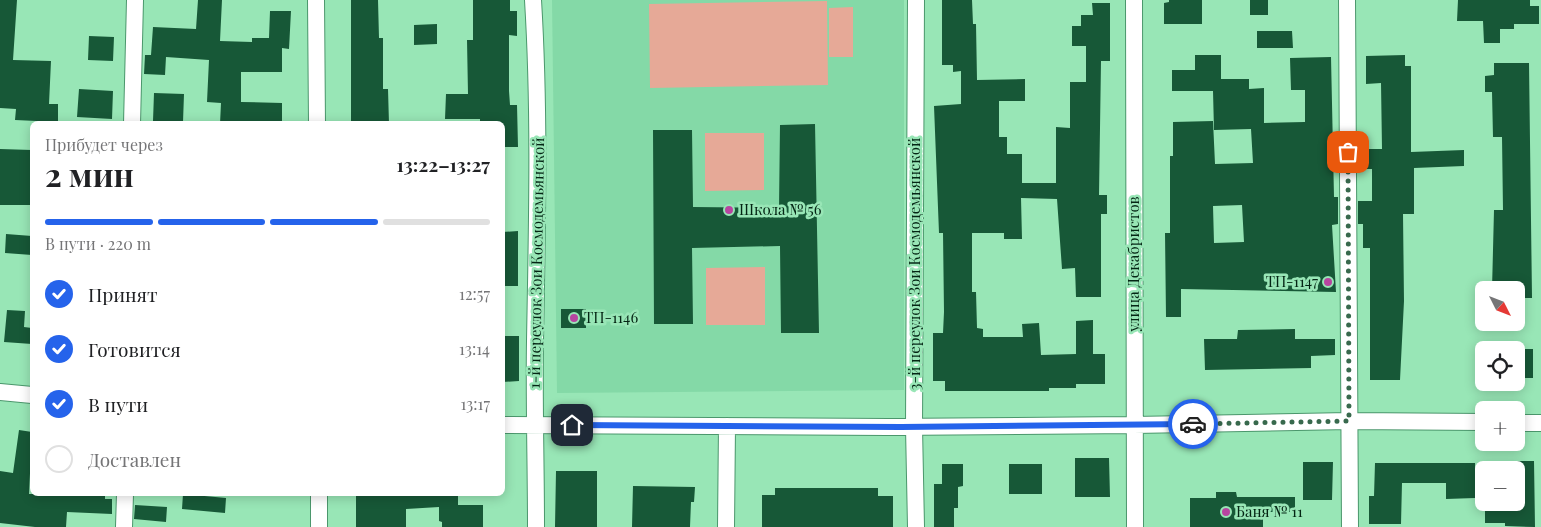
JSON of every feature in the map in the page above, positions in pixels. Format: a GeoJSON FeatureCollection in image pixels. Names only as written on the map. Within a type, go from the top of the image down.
{"type":"FeatureCollection","features":[{"type":"Feature","properties":{"kind":"street"},"geometry":{"type":"LineString","coordinates":[[132,121],[135,0]]}},
{"type":"Feature","properties":{"kind":"street"},"geometry":{"type":"LineString","coordinates":[[316,0],[317,121]]}},
{"type":"Feature","properties":{"kind":"street","name":"1-й переулок Зои Космодемьянской"},"geometry":{"type":"LineString","coordinates":[[533,0],[537,67],[538,222],[535,343],[536,527]]}},
{"type":"Feature","properties":{"kind":"street","name":"3-й переулок Зои Космодемьянской"},"geometry":{"type":"LineString","coordinates":[[916,0],[914,426],[916,527]]}},
{"type":"Feature","properties":{"kind":"street","name":"улица Декабристов"},"geometry":{"type":"LineString","coordinates":[[1134,0],[1135,527]]}},
{"type":"Feature","properties":{"kind":"street"},"geometry":{"type":"LineString","coordinates":[[1347,0],[1350,527]]}},
{"type":"Feature","properties":{"kind":"street"},"geometry":{"type":"LineString","coordinates":[[0,392],[30,396]]}},
{"type":"Feature","properties":{"kind":"street"},"geometry":{"type":"LineString","coordinates":[[505,425],[1134,426],[1349,421],[1475,422]]}},
{"type":"Feature","properties":{"kind":"street"},"geometry":{"type":"LineString","coordinates":[[1525,423],[1541,423]]}},
{"type":"Feature","properties":{"kind":"street"},"geometry":{"type":"LineString","coordinates":[[726,527],[727,426]]}},
{"type":"Feature","properties":{"kind":"street"},"geometry":{"type":"LineString","coordinates":[[124,527],[125,496]]}},
{"type":"Feature","properties":{"kind":"street"},"geometry":{"type":"LineString","coordinates":[[318,496],[318,527]]}},
{"type":"Feature","properties":{"kind":"shaded area","name":"Школа № 56"},"geometry":{"type":"Polygon","coordinates":[[[552,0],[904,0],[904,390],[557,393],[552,0]]]}},
{"type":"Feature","properties":{"kind":"shaded area"},"geometry":{"type":"Polygon","coordinates":[[[827,1],[828,85],[650,88],[649,4],[827,1]]]}},
{"type":"Feature","properties":{"kind":"shaded area"},"geometry":{"type":"Polygon","coordinates":[[[853,7],[853,57],[829,57],[829,8],[853,7]]]}},
{"type":"Feature","properties":{"kind":"shaded area"},"geometry":{"type":"Polygon","coordinates":[[[705,133],[764,133],[764,190],[705,191],[705,133]]]}},
{"type":"Feature","properties":{"kind":"shaded area"},"geometry":{"type":"Polygon","coordinates":[[[765,267],[765,325],[706,325],[706,268],[765,267]]]}},
{"type":"Feature","properties":{"kind":"building"},"geometry":{"type":"Polygon","coordinates":[[[0,0],[17,0],[13,60],[51,61],[49,104],[58,104],[58,121],[15,120],[16,109],[0,108],[0,0]]]}},
{"type":"Feature","properties":{"kind":"building"},"geometry":{"type":"Polygon","coordinates":[[[198,0],[222,0],[220,41],[252,42],[252,38],[269,38],[270,11],[291,11],[289,49],[282,48],[282,72],[241,72],[241,102],[282,103],[282,121],[220,121],[221,103],[207,102],[209,60],[166,57],[165,75],[144,74],[145,55],[151,55],[153,27],[196,29],[198,0]]]}},
{"type":"Feature","properties":{"kind":"building"},"geometry":{"type":"Polygon","coordinates":[[[351,0],[378,0],[379,38],[383,38],[383,89],[388,89],[389,121],[351,121],[351,0]]]}},
{"type":"Feature","properties":{"kind":"building"},"geometry":{"type":"Polygon","coordinates":[[[473,0],[510,0],[510,11],[517,11],[517,36],[509,35],[509,91],[510,105],[517,105],[518,147],[505,147],[505,121],[445,119],[446,94],[468,94],[467,40],[473,40],[473,0]]]}},
{"type":"Feature","properties":{"kind":"building"},"geometry":{"type":"Polygon","coordinates":[[[942,0],[972,0],[973,24],[976,24],[977,80],[1025,79],[1025,101],[999,101],[999,137],[1007,137],[1007,154],[1022,154],[1022,183],[1056,183],[1056,127],[1070,128],[1070,82],[1086,82],[1086,46],[1072,46],[1072,26],[1081,26],[1081,15],[1093,15],[1092,3],[1110,3],[1110,61],[1101,61],[1099,195],[1107,195],[1107,214],[1101,214],[1101,297],[1076,297],[1075,268],[1062,269],[1057,199],[1021,198],[1022,239],[1004,239],[1004,233],[972,233],[972,292],[976,292],[977,328],[983,329],[983,337],[1023,337],[1022,324],[1039,323],[1041,355],[1076,354],[1076,321],[1093,320],[1093,354],[1105,354],[1105,384],[1076,384],[1076,388],[1049,388],[1049,391],[945,391],[945,381],[933,381],[933,333],[943,333],[944,312],[943,233],[939,233],[934,106],[961,104],[961,71],[953,72],[953,65],[942,65],[942,0]]]}},
{"type":"Feature","properties":{"kind":"building"},"geometry":{"type":"Polygon","coordinates":[[[1169,0],[1202,0],[1202,24],[1164,24],[1164,3],[1169,2],[1169,0]]]}},
{"type":"Feature","properties":{"kind":"building"},"geometry":{"type":"Polygon","coordinates":[[[1250,0],[1268,0],[1268,15],[1250,15],[1250,0]]]}},
{"type":"Feature","properties":{"kind":"building"},"geometry":{"type":"Polygon","coordinates":[[[1458,0],[1530,0],[1530,6],[1539,6],[1539,24],[1514,24],[1514,29],[1500,29],[1500,43],[1484,43],[1483,21],[1457,21],[1458,0]]]}},
{"type":"Feature","properties":{"kind":"building"},"geometry":{"type":"Polygon","coordinates":[[[437,24],[437,44],[414,45],[414,25],[437,24]]]}},
{"type":"Feature","properties":{"kind":"building"},"geometry":{"type":"Polygon","coordinates":[[[1257,31],[1292,31],[1293,48],[1257,48],[1257,31]]]}},
{"type":"Feature","properties":{"kind":"building"},"geometry":{"type":"Polygon","coordinates":[[[89,36],[114,37],[113,61],[88,60],[89,36]]]}},
{"type":"Feature","properties":{"kind":"building"},"geometry":{"type":"Polygon","coordinates":[[[1195,55],[1221,55],[1221,79],[1249,79],[1249,89],[1264,88],[1264,123],[1305,122],[1305,90],[1291,90],[1290,58],[1331,57],[1334,197],[1338,197],[1338,224],[1332,225],[1336,292],[1181,289],[1181,317],[1166,317],[1165,233],[1170,233],[1170,156],[1173,156],[1173,122],[1213,121],[1215,164],[1253,163],[1251,129],[1214,130],[1213,91],[1172,91],[1172,70],[1195,70],[1195,55]],[[1242,205],[1213,206],[1214,243],[1244,242],[1242,205]]]}},
{"type":"Feature","properties":{"kind":"building"},"geometry":{"type":"Polygon","coordinates":[[[1405,55],[1405,66],[1411,66],[1411,152],[1464,150],[1464,166],[1414,168],[1414,214],[1403,214],[1404,301],[1400,380],[1370,380],[1370,248],[1363,248],[1363,224],[1358,224],[1358,201],[1372,201],[1372,169],[1362,169],[1362,149],[1382,149],[1381,83],[1366,84],[1366,56],[1405,55]]]}},
{"type":"Feature","properties":{"kind":"building"},"geometry":{"type":"Polygon","coordinates":[[[1494,63],[1529,63],[1532,298],[1525,298],[1525,281],[1492,281],[1494,210],[1503,210],[1502,137],[1493,137],[1492,92],[1485,92],[1485,76],[1494,75],[1494,63]]]}},
{"type":"Feature","properties":{"kind":"building"},"geometry":{"type":"Polygon","coordinates":[[[79,89],[113,91],[112,119],[77,117],[79,89]]]}},
{"type":"Feature","properties":{"kind":"building"},"geometry":{"type":"Polygon","coordinates":[[[154,93],[184,94],[183,121],[153,121],[154,93]]]}},
{"type":"Feature","properties":{"kind":"building"},"geometry":{"type":"Polygon","coordinates":[[[815,124],[819,333],[781,333],[780,246],[692,248],[693,324],[654,324],[653,130],[692,130],[693,207],[779,208],[780,125],[815,124]]]}},
{"type":"Feature","properties":{"kind":"building"},"geometry":{"type":"Polygon","coordinates":[[[0,149],[30,150],[30,205],[0,205],[0,149]]]}},
{"type":"Feature","properties":{"kind":"building"},"geometry":{"type":"Polygon","coordinates":[[[518,231],[518,286],[505,286],[505,232],[518,231]]]}},
{"type":"Feature","properties":{"kind":"building"},"geometry":{"type":"Polygon","coordinates":[[[6,234],[30,236],[30,255],[5,253],[6,234]]]}},
{"type":"Feature","properties":{"kind":"building","name":"ТП-1146"},"geometry":{"type":"Polygon","coordinates":[[[561,309],[586,309],[586,328],[561,328],[561,309]]]}},
{"type":"Feature","properties":{"kind":"building"},"geometry":{"type":"Polygon","coordinates":[[[7,310],[25,311],[24,327],[30,328],[30,344],[4,342],[7,310]]]}},
{"type":"Feature","properties":{"kind":"building"},"geometry":{"type":"Polygon","coordinates":[[[1295,329],[1295,339],[1335,339],[1335,355],[1311,356],[1311,368],[1205,370],[1204,339],[1237,339],[1238,330],[1295,329]]]}},
{"type":"Feature","properties":{"kind":"building"},"geometry":{"type":"Polygon","coordinates":[[[505,336],[519,336],[519,381],[505,382],[505,336]]]}},
{"type":"Feature","properties":{"kind":"building"},"geometry":{"type":"Polygon","coordinates":[[[1525,349],[1533,349],[1533,378],[1525,378],[1525,349]]]}},
{"type":"Feature","properties":{"kind":"building"},"geometry":{"type":"Polygon","coordinates":[[[19,430],[30,432],[30,496],[105,496],[105,499],[112,499],[112,514],[67,512],[66,527],[35,527],[0,523],[0,471],[13,473],[19,430]]]}},
{"type":"Feature","properties":{"kind":"building"},"geometry":{"type":"Polygon","coordinates":[[[1075,458],[1109,458],[1110,497],[1075,497],[1075,458]]]}},
{"type":"Feature","properties":{"kind":"building"},"geometry":{"type":"Polygon","coordinates":[[[1525,461],[1534,461],[1535,527],[1505,526],[1505,523],[1485,523],[1485,511],[1525,511],[1525,461]]]}},
{"type":"Feature","properties":{"kind":"building"},"geometry":{"type":"Polygon","coordinates":[[[1303,462],[1333,462],[1332,500],[1303,500],[1303,462]]]}},
{"type":"Feature","properties":{"kind":"building"},"geometry":{"type":"Polygon","coordinates":[[[1375,463],[1475,463],[1475,498],[1446,499],[1446,483],[1402,483],[1401,524],[1369,524],[1369,496],[1374,496],[1375,463]]]}},
{"type":"Feature","properties":{"kind":"building"},"geometry":{"type":"Polygon","coordinates":[[[942,464],[963,464],[963,486],[958,487],[958,508],[954,508],[954,527],[934,527],[934,484],[942,484],[942,464]]]}},
{"type":"Feature","properties":{"kind":"building"},"geometry":{"type":"Polygon","coordinates":[[[1009,464],[1042,464],[1042,494],[1009,494],[1009,464]]]}},
{"type":"Feature","properties":{"kind":"building"},"geometry":{"type":"Polygon","coordinates":[[[556,471],[597,471],[597,527],[555,527],[556,471]]]}},
{"type":"Feature","properties":{"kind":"building"},"geometry":{"type":"Polygon","coordinates":[[[633,486],[695,487],[694,502],[691,502],[690,527],[632,527],[633,486]]]}},
{"type":"Feature","properties":{"kind":"building"},"geometry":{"type":"Polygon","coordinates":[[[775,488],[878,488],[878,496],[893,496],[893,527],[762,527],[762,495],[775,495],[775,488]]]}},
{"type":"Feature","properties":{"kind":"building","name":"Баня № 11"},"geometry":{"type":"Polygon","coordinates":[[[1216,492],[1236,492],[1237,497],[1295,497],[1295,512],[1263,512],[1263,527],[1190,527],[1190,498],[1216,498],[1216,492]]]}},
{"type":"Feature","properties":{"kind":"building"},"geometry":{"type":"Polygon","coordinates":[[[183,496],[226,498],[225,513],[182,509],[183,496]]]}},
{"type":"Feature","properties":{"kind":"building"},"geometry":{"type":"Polygon","coordinates":[[[356,496],[458,496],[458,505],[483,505],[483,527],[442,527],[442,522],[439,521],[439,507],[406,509],[406,527],[356,527],[356,496]]]}},
{"type":"Feature","properties":{"kind":"building"},"geometry":{"type":"Polygon","coordinates":[[[135,505],[167,507],[166,522],[134,519],[135,505]]]}},
{"type":"Feature","properties":{"kind":"way so far"},"geometry":{"type":"LineString","coordinates":[[1193,424],[1349,421],[1348,152]]}},
{"type":"Feature","properties":{"kind":"place","name":"Школа № 56"},"geometry":{"type":"Point","coordinates":[729,210]}},
{"type":"Feature","properties":{"kind":"place","name":"ТП-1147"},"geometry":{"type":"Point","coordinates":[1328,282]}},
{"type":"Feature","properties":{"kind":"place","name":"ТП-1146"},"geometry":{"type":"Point","coordinates":[574,318]}},
{"type":"Feature","properties":{"kind":"place","name":"Баня № 11"},"geometry":{"type":"Point","coordinates":[1226,512]}},
{"type":"Feature","properties":{"kind":"route"},"geometry":{"type":"LineString","coordinates":[[572,425],[901,427],[1193,424]]}}]}
